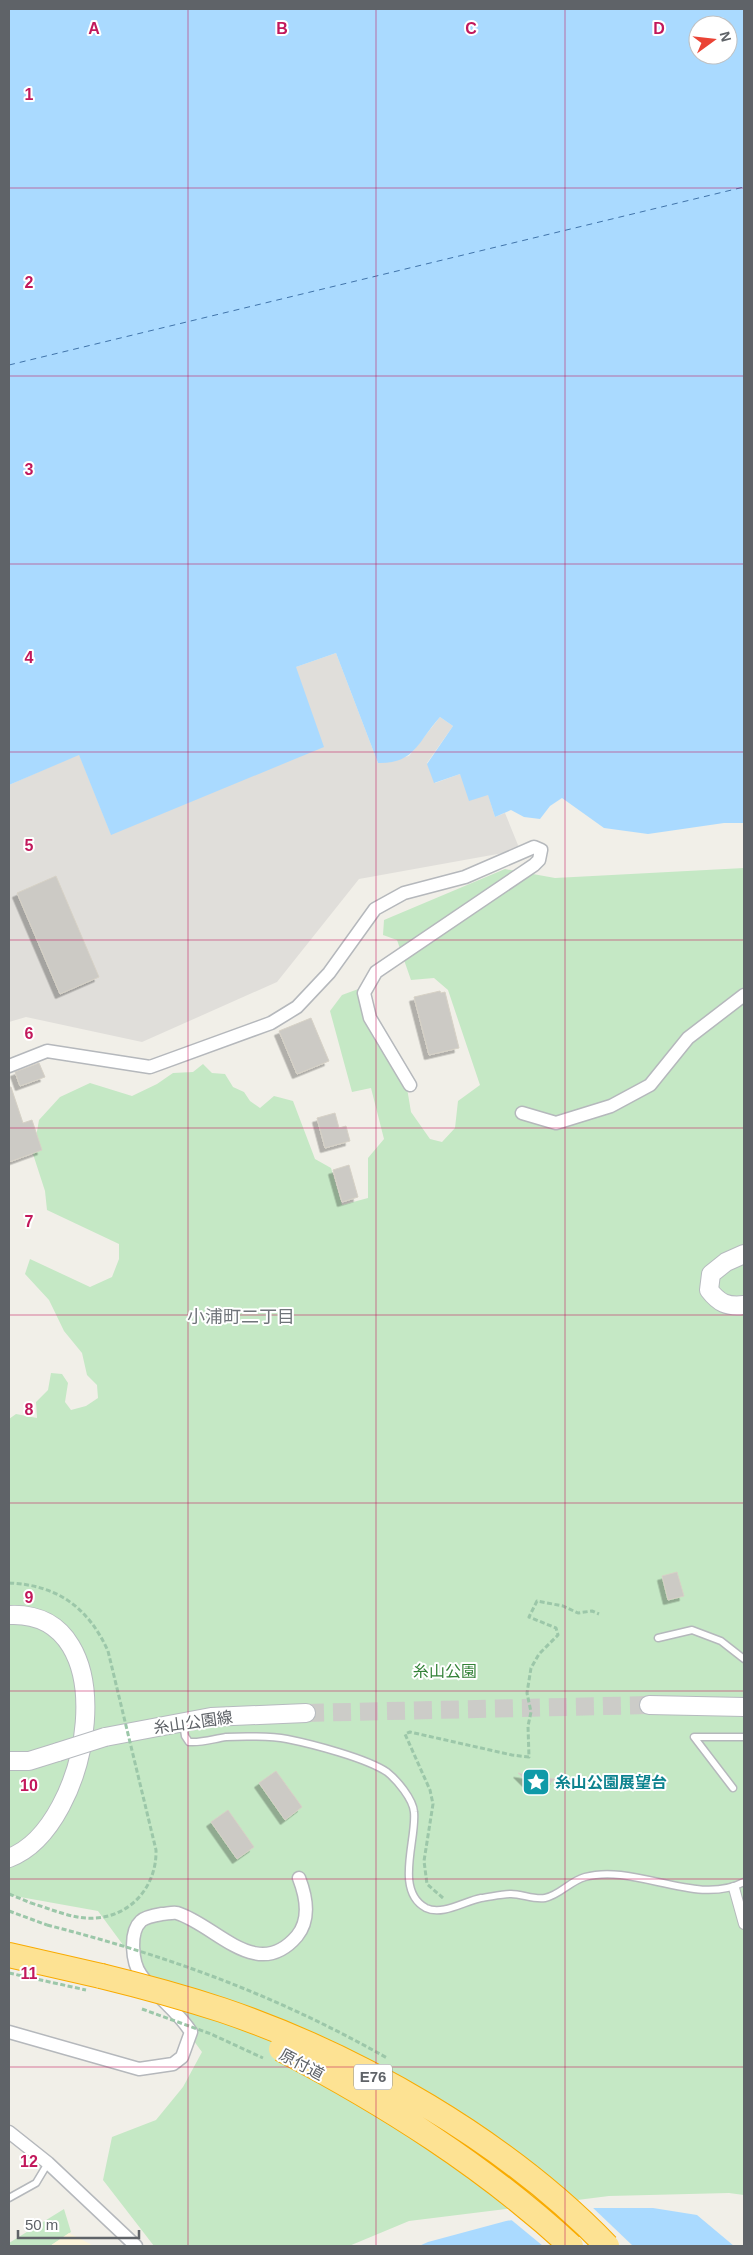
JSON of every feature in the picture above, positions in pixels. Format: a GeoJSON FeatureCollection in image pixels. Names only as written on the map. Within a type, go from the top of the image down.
{"type":"FeatureCollection","features":[{"type":"Feature","properties":{"kind":"highway","name":"E76"},"geometry":{"type":"LineString","coordinates":[[9,1955],[95,1984],[230,2025],[324,2072],[440,2141],[534,2212],[571,2246]]}},
{"type":"Feature","properties":{"kind":"highway","name":"E76"},"geometry":{"type":"LineString","coordinates":[[95,1984],[171,1994],[277,2031],[331,2055],[402,2092],[502,2155],[555,2197],[607,2246]]}},
{"type":"Feature","properties":{"kind":"main road"},"geometry":{"type":"LineString","coordinates":[[744,1254],[726,1262],[711,1274],[709,1290],[718,1302],[732,1306],[744,1304]]}},
{"type":"Feature","properties":{"kind":"main road"},"geometry":{"type":"LineString","coordinates":[[9,1616],[36,1618],[57,1631],[72,1647],[82,1669],[86,1692],[83,1736],[74,1778],[62,1806],[34,1842],[9,1858]]}},
{"type":"Feature","properties":{"kind":"main road"},"geometry":{"type":"LineString","coordinates":[[649,1705],[744,1707]]}},
{"type":"Feature","properties":{"kind":"main road","name":"糸山公園線"},"geometry":{"type":"LineString","coordinates":[[9,1761],[28,1760],[105,1737],[211,1717],[306,1713]]}},
{"type":"Feature","properties":{"kind":"street"},"geometry":{"type":"LineString","coordinates":[[9,1066],[47,1051],[150,1067],[271,1023],[297,1007],[329,973],[375,909],[404,893],[465,877],[534,847],[541,850],[539,860],[534,865],[376,972],[364,994],[370,1018],[410,1086]]}},
{"type":"Feature","properties":{"kind":"street"},"geometry":{"type":"LineString","coordinates":[[522,1113],[556,1123],[611,1106],[650,1085],[688,1038],[744,994]]}},
{"type":"Feature","properties":{"kind":"street"},"geometry":{"type":"LineString","coordinates":[[9,2032],[139,2069],[173,2064],[182,2057],[191,2032],[184,2021],[140,1974],[134,1954],[135,1931],[141,1920],[155,1915],[176,1912],[248,1952],[269,1954],[287,1948],[300,1932],[306,1913],[306,1896],[299,1878]]}},
{"type":"Feature","properties":{"kind":"street"},"geometry":{"type":"LineString","coordinates":[[734,1888],[744,1924]]}},
{"type":"Feature","properties":{"kind":"street"},"geometry":{"type":"LineString","coordinates":[[9,2132],[48,2163],[136,2246]]}},
{"type":"Feature","properties":{"kind":"lane"},"geometry":{"type":"LineString","coordinates":[[658,1638],[692,1630],[721,1640],[744,1659]]}},
{"type":"Feature","properties":{"kind":"lane"},"geometry":{"type":"LineString","coordinates":[[182,1722],[185,1736],[189,1742],[199,1743],[227,1737],[285,1738],[355,1758],[386,1772],[409,1799],[414,1812],[408,1867],[410,1886],[417,1901],[427,1908],[440,1910],[479,1899],[512,1894],[543,1898],[562,1891],[584,1877],[610,1875],[708,1890],[734,1888],[744,1882]]}},
{"type":"Feature","properties":{"kind":"lane"},"geometry":{"type":"LineString","coordinates":[[733,1788],[694,1737],[744,1737]]}},
{"type":"Feature","properties":{"kind":"lane"},"geometry":{"type":"LineString","coordinates":[[9,2198],[36,2183],[48,2163]]}},
{"type":"Feature","properties":{"kind":"path"},"geometry":{"type":"LineString","coordinates":[[9,1583],[40,1587],[57,1593],[77,1607],[98,1630],[108,1651],[156,1850],[156,1866],[152,1880],[124,1910],[96,1918],[73,1915],[9,1894]]}},
{"type":"Feature","properties":{"kind":"path"},"geometry":{"type":"LineString","coordinates":[[453,1907],[427,1884],[424,1861],[433,1804],[430,1790],[405,1734],[410,1732],[512,1755],[529,1757],[528,1726],[531,1712],[527,1693],[532,1668],[540,1654],[558,1635],[556,1628],[529,1617],[537,1601],[563,1606],[578,1613],[592,1612],[599,1614]]}},
{"type":"Feature","properties":{"kind":"path"},"geometry":{"type":"LineString","coordinates":[[9,1911],[47,1925]]}},
{"type":"Feature","properties":{"kind":"path"},"geometry":{"type":"LineString","coordinates":[[9,1972],[95,1984]]}},
{"type":"Feature","properties":{"kind":"path","name":"原付道"},"geometry":{"type":"LineString","coordinates":[[139,2008],[211,2034],[266,2059]]}},
{"type":"Feature","properties":{"kind":"shaded area"},"geometry":{"type":"Polygon","coordinates":[[[336,653],[378,763],[409,756],[440,717],[453,726],[427,763],[435,783],[460,774],[488,794],[495,817],[505,813],[520,850],[359,879],[277,982],[142,1042],[26,1017],[9,1022],[9,785],[79,754],[111,834],[296,667],[336,653]]]}},
{"type":"Feature","properties":{"kind":"green space","name":"糸山公園"},"geometry":{"type":"Polygon","coordinates":[[[744,868],[744,2195],[729,2193],[609,2196],[409,2221],[349,2246],[154,2246],[103,2180],[112,2137],[156,2120],[183,2087],[202,2052],[98,1911],[9,1895],[9,1419],[16,1414],[37,1418],[36,1402],[48,1390],[51,1373],[62,1374],[68,1383],[65,1402],[71,1410],[86,1406],[98,1398],[97,1385],[87,1375],[82,1353],[64,1331],[49,1300],[25,1274],[30,1259],[90,1287],[112,1277],[119,1259],[119,1244],[47,1210],[45,1191],[33,1154],[39,1120],[60,1097],[90,1083],[132,1096],[157,1084],[173,1073],[193,1072],[203,1064],[212,1073],[225,1074],[233,1087],[244,1092],[250,1101],[260,1108],[274,1096],[293,1101],[315,1159],[331,1168],[342,1205],[368,1198],[368,1158],[384,1139],[371,1088],[352,1092],[330,1011],[342,995],[361,988],[407,1088],[411,1112],[430,1139],[442,1142],[455,1128],[458,1101],[480,1085],[448,990],[434,978],[411,980],[397,940],[383,935],[384,920],[505,869],[555,878],[744,868]]]}},
{"type":"Feature","properties":{"kind":"green space"},"geometry":{"type":"Polygon","coordinates":[[[64,2209],[71,2232],[50,2246],[9,2246],[9,2243],[64,2209]]]}},
{"type":"Feature","properties":{"kind":"sand"},"geometry":{"type":"Polygon","coordinates":[[[69,2233],[92,2245],[95,2246],[50,2246],[69,2233]]]}},
{"type":"Feature","properties":{"kind":"water"},"geometry":{"type":"Polygon","coordinates":[[[9,9],[744,9],[744,823],[724,823],[648,834],[604,828],[562,798],[550,806],[540,819],[524,817],[511,810],[495,817],[488,795],[469,801],[460,774],[434,783],[427,764],[453,726],[440,717],[408,755],[400,760],[378,763],[336,653],[296,667],[324,747],[111,835],[79,755],[9,785],[9,9]]]}},
{"type":"Feature","properties":{"kind":"water"},"geometry":{"type":"Polygon","coordinates":[[[589,2208],[653,2208],[697,2215],[734,2246],[419,2246],[506,2221],[589,2208]]]}},
{"type":"Feature","properties":{"kind":"pier"},"geometry":{"type":"Polygon","coordinates":[[[590,2205],[633,2246],[543,2246],[509,2218],[590,2205]]]}},
{"type":"Feature","properties":{"kind":"building"},"geometry":{"type":"Polygon","coordinates":[[[56,876],[99,977],[60,994],[17,893],[56,876]]]}},
{"type":"Feature","properties":{"kind":"building"},"geometry":{"type":"Polygon","coordinates":[[[440,991],[441,993],[445,992],[459,1048],[429,1055],[414,997],[440,991]]]}},
{"type":"Feature","properties":{"kind":"building"},"geometry":{"type":"Polygon","coordinates":[[[311,1018],[329,1061],[297,1074],[279,1031],[311,1018]]]}},
{"type":"Feature","properties":{"kind":"building"},"geometry":{"type":"Polygon","coordinates":[[[39,1063],[45,1077],[20,1086],[15,1072],[39,1063]]]}},
{"type":"Feature","properties":{"kind":"building"},"geometry":{"type":"Polygon","coordinates":[[[9,1087],[11,1087],[23,1123],[32,1120],[42,1150],[9,1162],[9,1087]]]}},
{"type":"Feature","properties":{"kind":"building"},"geometry":{"type":"Polygon","coordinates":[[[335,1113],[339,1128],[346,1126],[350,1141],[325,1148],[317,1118],[335,1113]]]}},
{"type":"Feature","properties":{"kind":"building"},"geometry":{"type":"Polygon","coordinates":[[[349,1165],[358,1197],[342,1202],[333,1170],[349,1165]]]}},
{"type":"Feature","properties":{"kind":"building"},"geometry":{"type":"Polygon","coordinates":[[[677,1572],[684,1596],[668,1600],[662,1576],[677,1572]]]}},
{"type":"Feature","properties":{"kind":"building"},"geometry":{"type":"Polygon","coordinates":[[[276,1771],[302,1807],[285,1820],[259,1783],[276,1771]]]}},
{"type":"Feature","properties":{"kind":"building"},"geometry":{"type":"Polygon","coordinates":[[[518,1773],[555,1779],[543,1789],[537,1789],[532,1787],[518,1773]]]}},
{"type":"Feature","properties":{"kind":"building"},"geometry":{"type":"Polygon","coordinates":[[[228,1810],[254,1847],[237,1859],[211,1822],[228,1810]]]}},
{"type":"Feature","properties":{"kind":"ferry route"},"geometry":{"type":"LineString","coordinates":[[9,365],[744,187]]}},
{"type":"Feature","properties":{"kind":"tunnel"},"geometry":{"type":"LineString","coordinates":[[306,1713],[649,1705]]}},
{"type":"Feature","properties":{"kind":"place","name":"糸山公園展望台"},"geometry":{"type":"Point","coordinates":[536,1782]}},
{"type":"Feature","properties":{"kind":"district","name":"小浦町二丁目"},"geometry":{"type":"Point","coordinates":[241,1317]}}]}
